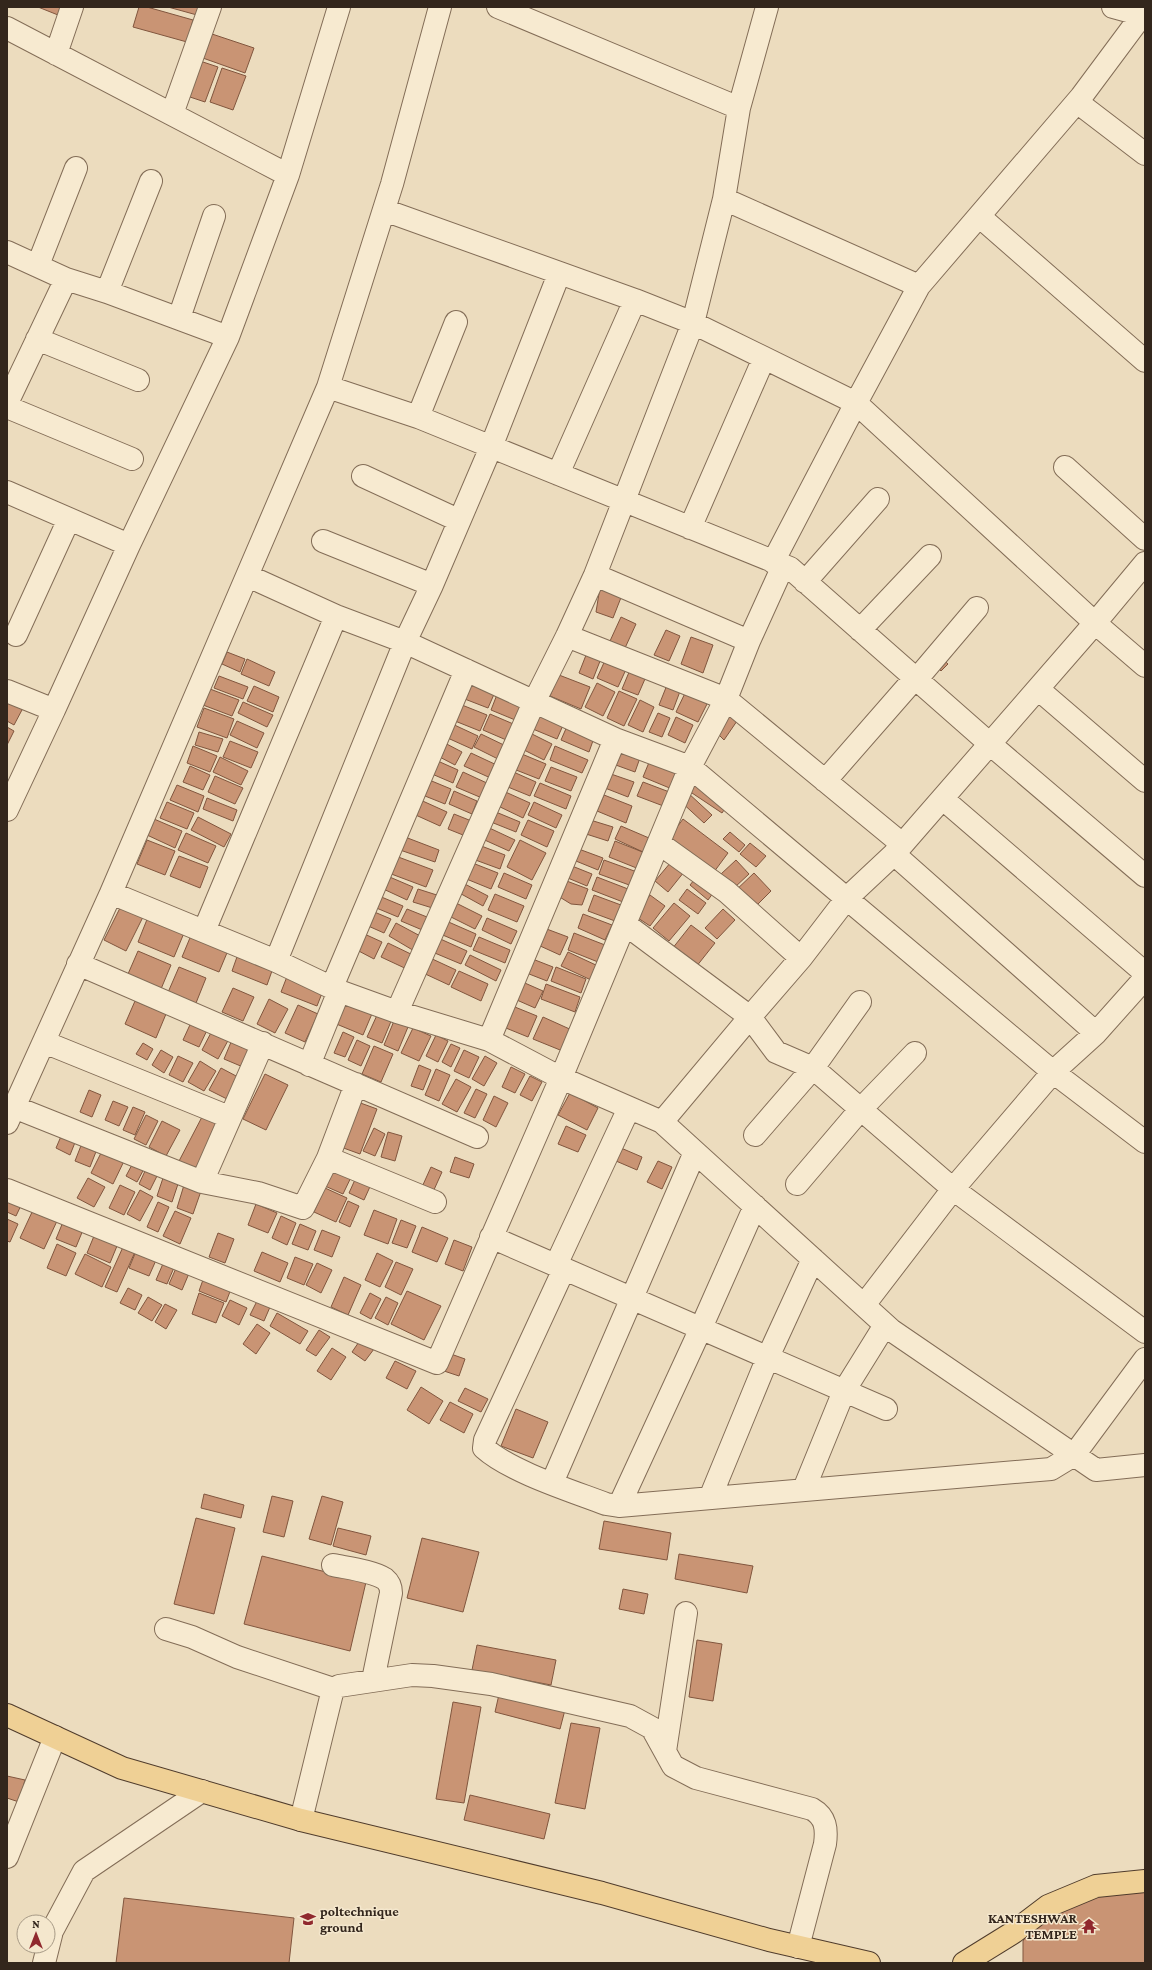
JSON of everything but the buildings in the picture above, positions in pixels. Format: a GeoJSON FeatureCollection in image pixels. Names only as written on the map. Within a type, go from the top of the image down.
{"type":"FeatureCollection","features":[{"type":"Feature","properties":{"kind":"main road"},"geometry":{"type":"LineString","coordinates":[[7,1715],[122,1768],[301,1820],[602,1893],[798,1947],[869,1963]]}},
{"type":"Feature","properties":{"kind":"main road"},"geometry":{"type":"LineString","coordinates":[[964,1963],[1014,1932],[1048,1906],[1096,1886],[1145,1880]]}},
{"type":"Feature","properties":{"kind":"street"},"geometry":{"type":"LineString","coordinates":[[56,54],[72,7]]}},
{"type":"Feature","properties":{"kind":"street"},"geometry":{"type":"LineString","coordinates":[[172,114],[210,7]]}},
{"type":"Feature","properties":{"kind":"street"},"geometry":{"type":"LineString","coordinates":[[7,810],[129,545],[228,337],[288,175],[339,7]]}},
{"type":"Feature","properties":{"kind":"street"},"geometry":{"type":"LineString","coordinates":[[356,1084],[328,1158],[304,1208],[258,1193],[202,1182],[11,1115],[111,893],[328,387],[384,210],[440,7]]}},
{"type":"Feature","properties":{"kind":"street"},"geometry":{"type":"LineString","coordinates":[[498,7],[739,108]]}},
{"type":"Feature","properties":{"kind":"street"},"geometry":{"type":"LineString","coordinates":[[397,1012],[535,700],[595,575],[693,323],[724,200],[739,108],[767,7]]}},
{"type":"Feature","properties":{"kind":"street"},"geometry":{"type":"LineString","coordinates":[[7,1190],[437,1363],[561,1078],[660,844],[690,767],[726,699],[778,564],[856,403],[919,286],[1077,102],[1144,13],[1113,7]]}},
{"type":"Feature","properties":{"kind":"street"},"geometry":{"type":"LineString","coordinates":[[7,28],[288,175]]}},
{"type":"Feature","properties":{"kind":"street"},"geometry":{"type":"LineString","coordinates":[[1077,102],[1145,154]]}},
{"type":"Feature","properties":{"kind":"street"},"geometry":{"type":"LineString","coordinates":[[38,265],[76,168]]}},
{"type":"Feature","properties":{"kind":"street"},"geometry":{"type":"LineString","coordinates":[[107,292],[151,181]]}},
{"type":"Feature","properties":{"kind":"street"},"geometry":{"type":"LineString","coordinates":[[724,200],[919,286]]}},
{"type":"Feature","properties":{"kind":"street"},"geometry":{"type":"LineString","coordinates":[[384,210],[635,300],[693,323],[856,403],[1145,666]]}},
{"type":"Feature","properties":{"kind":"street"},"geometry":{"type":"LineString","coordinates":[[179,318],[214,216]]}},
{"type":"Feature","properties":{"kind":"street"},"geometry":{"type":"LineString","coordinates":[[979,216],[1145,361]]}},
{"type":"Feature","properties":{"kind":"street"},"geometry":{"type":"LineString","coordinates":[[7,252],[66,279],[107,292],[228,337]]}},
{"type":"Feature","properties":{"kind":"street"},"geometry":{"type":"LineString","coordinates":[[276,961],[405,642],[432,585],[458,520],[491,447],[559,274]]}},
{"type":"Feature","properties":{"kind":"street"},"geometry":{"type":"LineString","coordinates":[[7,403],[66,279]]}},
{"type":"Feature","properties":{"kind":"street"},"geometry":{"type":"LineString","coordinates":[[558,474],[635,300]]}},
{"type":"Feature","properties":{"kind":"street"},"geometry":{"type":"LineString","coordinates":[[418,417],[456,322]]}},
{"type":"Feature","properties":{"kind":"street"},"geometry":{"type":"LineString","coordinates":[[37,339],[138,380]]}},
{"type":"Feature","properties":{"kind":"street"},"geometry":{"type":"LineString","coordinates":[[690,528],[764,358]]}},
{"type":"Feature","properties":{"kind":"street"},"geometry":{"type":"LineString","coordinates":[[328,387],[418,417],[624,502],[790,568],[990,744],[1145,876]]}},
{"type":"Feature","properties":{"kind":"street"},"geometry":{"type":"LineString","coordinates":[[7,407],[132,459]]}},
{"type":"Feature","properties":{"kind":"street"},"geometry":{"type":"LineString","coordinates":[[1065,467],[1145,539]]}},
{"type":"Feature","properties":{"kind":"street"},"geometry":{"type":"LineString","coordinates":[[363,476],[458,520]]}},
{"type":"Feature","properties":{"kind":"street"},"geometry":{"type":"LineString","coordinates":[[7,492],[129,545]]}},
{"type":"Feature","properties":{"kind":"street"},"geometry":{"type":"LineString","coordinates":[[806,582],[878,499]]}},
{"type":"Feature","properties":{"kind":"street"},"geometry":{"type":"LineString","coordinates":[[16,635],[69,519]]}},
{"type":"Feature","properties":{"kind":"street"},"geometry":{"type":"LineString","coordinates":[[323,541],[432,585]]}},
{"type":"Feature","properties":{"kind":"street"},"geometry":{"type":"LineString","coordinates":[[860,630],[930,556]]}},
{"type":"Feature","properties":{"kind":"street"},"geometry":{"type":"LineString","coordinates":[[662,1122],[801,958],[847,898],[898,849],[943,799],[1145,563]]}},
{"type":"Feature","properties":{"kind":"street"},"geometry":{"type":"LineString","coordinates":[[595,575],[749,641]]}},
{"type":"Feature","properties":{"kind":"street"},"geometry":{"type":"LineString","coordinates":[[248,576],[336,616],[405,642],[535,700],[615,739],[690,767],[1053,1072],[1145,1142]]}},
{"type":"Feature","properties":{"kind":"street"},"geometry":{"type":"LineString","coordinates":[[825,781],[978,608]]}},
{"type":"Feature","properties":{"kind":"street"},"geometry":{"type":"LineString","coordinates":[[204,931],[336,616]]}},
{"type":"Feature","properties":{"kind":"street"},"geometry":{"type":"LineString","coordinates":[[567,636],[726,699],[825,781],[1096,1033]]}},
{"type":"Feature","properties":{"kind":"street"},"geometry":{"type":"LineString","coordinates":[[309,1065],[335,989],[466,670]]}},
{"type":"Feature","properties":{"kind":"street"},"geometry":{"type":"LineString","coordinates":[[1038,689],[1145,781]]}},
{"type":"Feature","properties":{"kind":"street"},"geometry":{"type":"LineString","coordinates":[[7,691],[54,710]]}},
{"type":"Feature","properties":{"kind":"street"},"geometry":{"type":"LineString","coordinates":[[489,1040],[615,739]]}},
{"type":"Feature","properties":{"kind":"street"},"geometry":{"type":"LineString","coordinates":[[943,799],[1145,973]]}},
{"type":"Feature","properties":{"kind":"street"},"geometry":{"type":"LineString","coordinates":[[660,844],[727,892],[801,958]]}},
{"type":"Feature","properties":{"kind":"street"},"geometry":{"type":"LineString","coordinates":[[111,893],[276,961],[335,989],[397,1012],[489,1040],[561,1078],[662,1122],[885,1325],[1096,1470],[1145,1465]]}},
{"type":"Feature","properties":{"kind":"street"},"geometry":{"type":"LineString","coordinates":[[625,924],[750,1017],[776,1052],[813,1068],[953,1189],[1145,1332]]}},
{"type":"Feature","properties":{"kind":"street"},"geometry":{"type":"LineString","coordinates":[[78,964],[477,1137]]}},
{"type":"Feature","properties":{"kind":"street"},"geometry":{"type":"LineString","coordinates":[[864,1305],[953,1189],[1053,1072],[1096,1033],[1145,978]]}},
{"type":"Feature","properties":{"kind":"street"},"geometry":{"type":"LineString","coordinates":[[755,1135],[813,1068],[860,1002]]}},
{"type":"Feature","properties":{"kind":"street"},"geometry":{"type":"LineString","coordinates":[[44,1042],[229,1117]]}},
{"type":"Feature","properties":{"kind":"street"},"geometry":{"type":"LineString","coordinates":[[202,1182],[229,1117],[263,1044]]}},
{"type":"Feature","properties":{"kind":"street"},"geometry":{"type":"LineString","coordinates":[[797,1184],[860,1110],[915,1053]]}},
{"type":"Feature","properties":{"kind":"street"},"geometry":{"type":"LineString","coordinates":[[629,1108],[485,1440],[484,1448],[493,1456],[552,1483],[606,1504],[618,1506],[1051,1469],[1074,1455],[1145,1359]]}},
{"type":"Feature","properties":{"kind":"street"},"geometry":{"type":"LineString","coordinates":[[552,1483],[695,1152]]}},
{"type":"Feature","properties":{"kind":"street"},"geometry":{"type":"LineString","coordinates":[[328,1158],[435,1202]]}},
{"type":"Feature","properties":{"kind":"street"},"geometry":{"type":"LineString","coordinates":[[618,1506],[701,1328],[755,1206]]}},
{"type":"Feature","properties":{"kind":"street"},"geometry":{"type":"LineString","coordinates":[[491,1237],[886,1409]]}},
{"type":"Feature","properties":{"kind":"street"},"geometry":{"type":"LineString","coordinates":[[710,1498],[768,1357],[813,1259]]}},
{"type":"Feature","properties":{"kind":"street"},"geometry":{"type":"LineString","coordinates":[[804,1489],[844,1391],[885,1325]]}},
{"type":"Feature","properties":{"kind":"street"},"geometry":{"type":"LineString","coordinates":[[333,1565],[378,1576],[385,1580],[391,1587],[391,1594],[373,1680]]}},
{"type":"Feature","properties":{"kind":"street"},"geometry":{"type":"LineString","coordinates":[[665,1751],[686,1613]]}},
{"type":"Feature","properties":{"kind":"street"},"geometry":{"type":"LineString","coordinates":[[166,1628],[185,1634],[237,1657],[333,1689],[351,1683],[412,1675],[491,1684],[630,1716],[652,1728],[674,1766],[696,1778],[812,1809],[819,1813],[824,1820],[827,1832],[798,1947]]}},
{"type":"Feature","properties":{"kind":"street"},"geometry":{"type":"LineString","coordinates":[[301,1820],[333,1689]]}},
{"type":"Feature","properties":{"kind":"street"},"geometry":{"type":"LineString","coordinates":[[7,1857],[55,1737]]}},
{"type":"Feature","properties":{"kind":"street"},"geometry":{"type":"LineString","coordinates":[[44,1963],[52,1931],[84,1870],[202,1791]]}},
{"type":"Feature","properties":{"kind":"place","name":"poltechnique ground"},"geometry":{"type":"Point","coordinates":[308,1919]}},
{"type":"Feature","properties":{"kind":"place","name":"KANTESHWAR TEMPLE"},"geometry":{"type":"Point","coordinates":[1089,1926]}}]}
